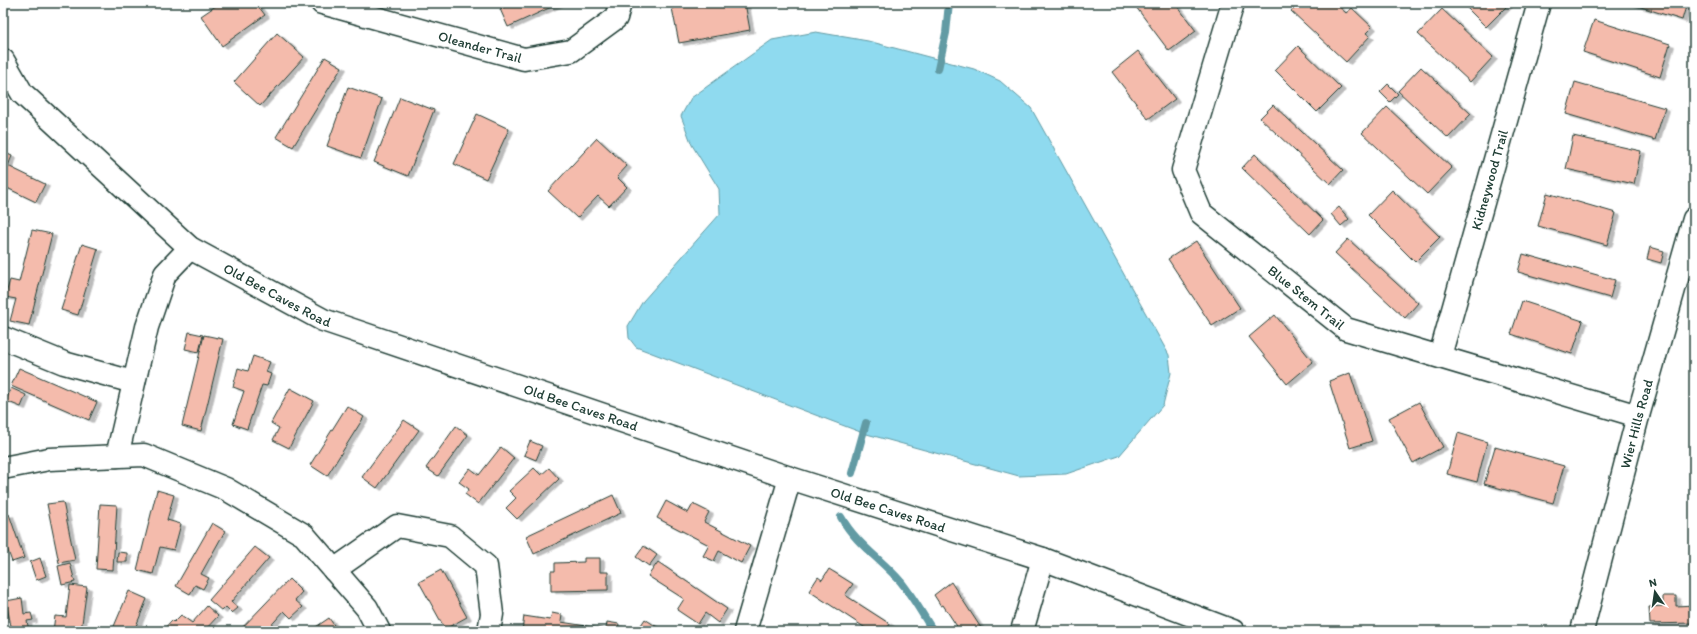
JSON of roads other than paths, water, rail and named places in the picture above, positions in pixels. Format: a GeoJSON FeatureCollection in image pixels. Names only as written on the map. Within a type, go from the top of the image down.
{"type":"FeatureCollection","features":[{"type":"Feature","properties":{"kind":"street","name":"Oleander Trail"},"geometry":{"type":"LineString","coordinates":[[322,3],[524,59],[571,51],[616,18],[620,3]]}},
{"type":"Feature","properties":{"kind":"street","name":"Blue Stem Trail"},"geometry":{"type":"LineString","coordinates":[[1233,3],[1183,170],[1201,213],[1346,329],[1638,416]]}},
{"type":"Feature","properties":{"kind":"street","name":"Kidneywood Trail"},"geometry":{"type":"LineString","coordinates":[[1440,356],[1539,3]]}},
{"type":"Feature","properties":{"kind":"street","name":"Old Bee Caves Road"},"geometry":{"type":"LineString","coordinates":[[3,60],[22,93],[190,248],[323,320],[790,478],[1043,560],[1233,631]]}},
{"type":"Feature","properties":{"kind":"street","name":"Wier Hills Road"},"geometry":{"type":"LineString","coordinates":[[1582,631],[1638,416],[1694,219]]}},
{"type":"Feature","properties":{"kind":"street"},"geometry":{"type":"LineString","coordinates":[[118,456],[133,382],[147,327],[165,274],[190,248]]}},
{"type":"Feature","properties":{"kind":"street"},"geometry":{"type":"LineString","coordinates":[[3,338],[64,363],[133,382]]}},
{"type":"Feature","properties":{"kind":"street"},"geometry":{"type":"LineString","coordinates":[[3,468],[49,459],[144,455],[226,488],[304,535],[367,608],[379,631]]}},
{"type":"Feature","properties":{"kind":"street"},"geometry":{"type":"LineString","coordinates":[[745,631],[790,478]]}},
{"type":"Feature","properties":{"kind":"street"},"geometry":{"type":"LineString","coordinates":[[334,570],[397,526],[450,536],[486,566],[492,614],[489,631]]}},
{"type":"Feature","properties":{"kind":"street"},"geometry":{"type":"LineString","coordinates":[[1022,631],[1043,560]]}},
{"type":"Feature","properties":{"kind":"water"},"geometry":{"type":"Polygon","coordinates":[[[816,32],[868,41],[974,69],[1000,81],[1031,108],[1169,355],[1171,373],[1163,405],[1119,456],[1066,474],[1019,476],[863,433],[636,347],[629,338],[628,326],[643,301],[720,214],[719,189],[692,145],[681,116],[691,98],[772,40],[816,32]]]}},
{"type":"Feature","properties":{"kind":"waterway"},"geometry":{"type":"LineString","coordinates":[[938,69],[946,33],[949,3]]}},
{"type":"Feature","properties":{"kind":"waterway"},"geometry":{"type":"LineString","coordinates":[[852,473],[866,423]]}},
{"type":"Feature","properties":{"kind":"waterway"},"geometry":{"type":"LineString","coordinates":[[841,517],[847,527],[861,543],[901,582],[933,631]]}}]}
